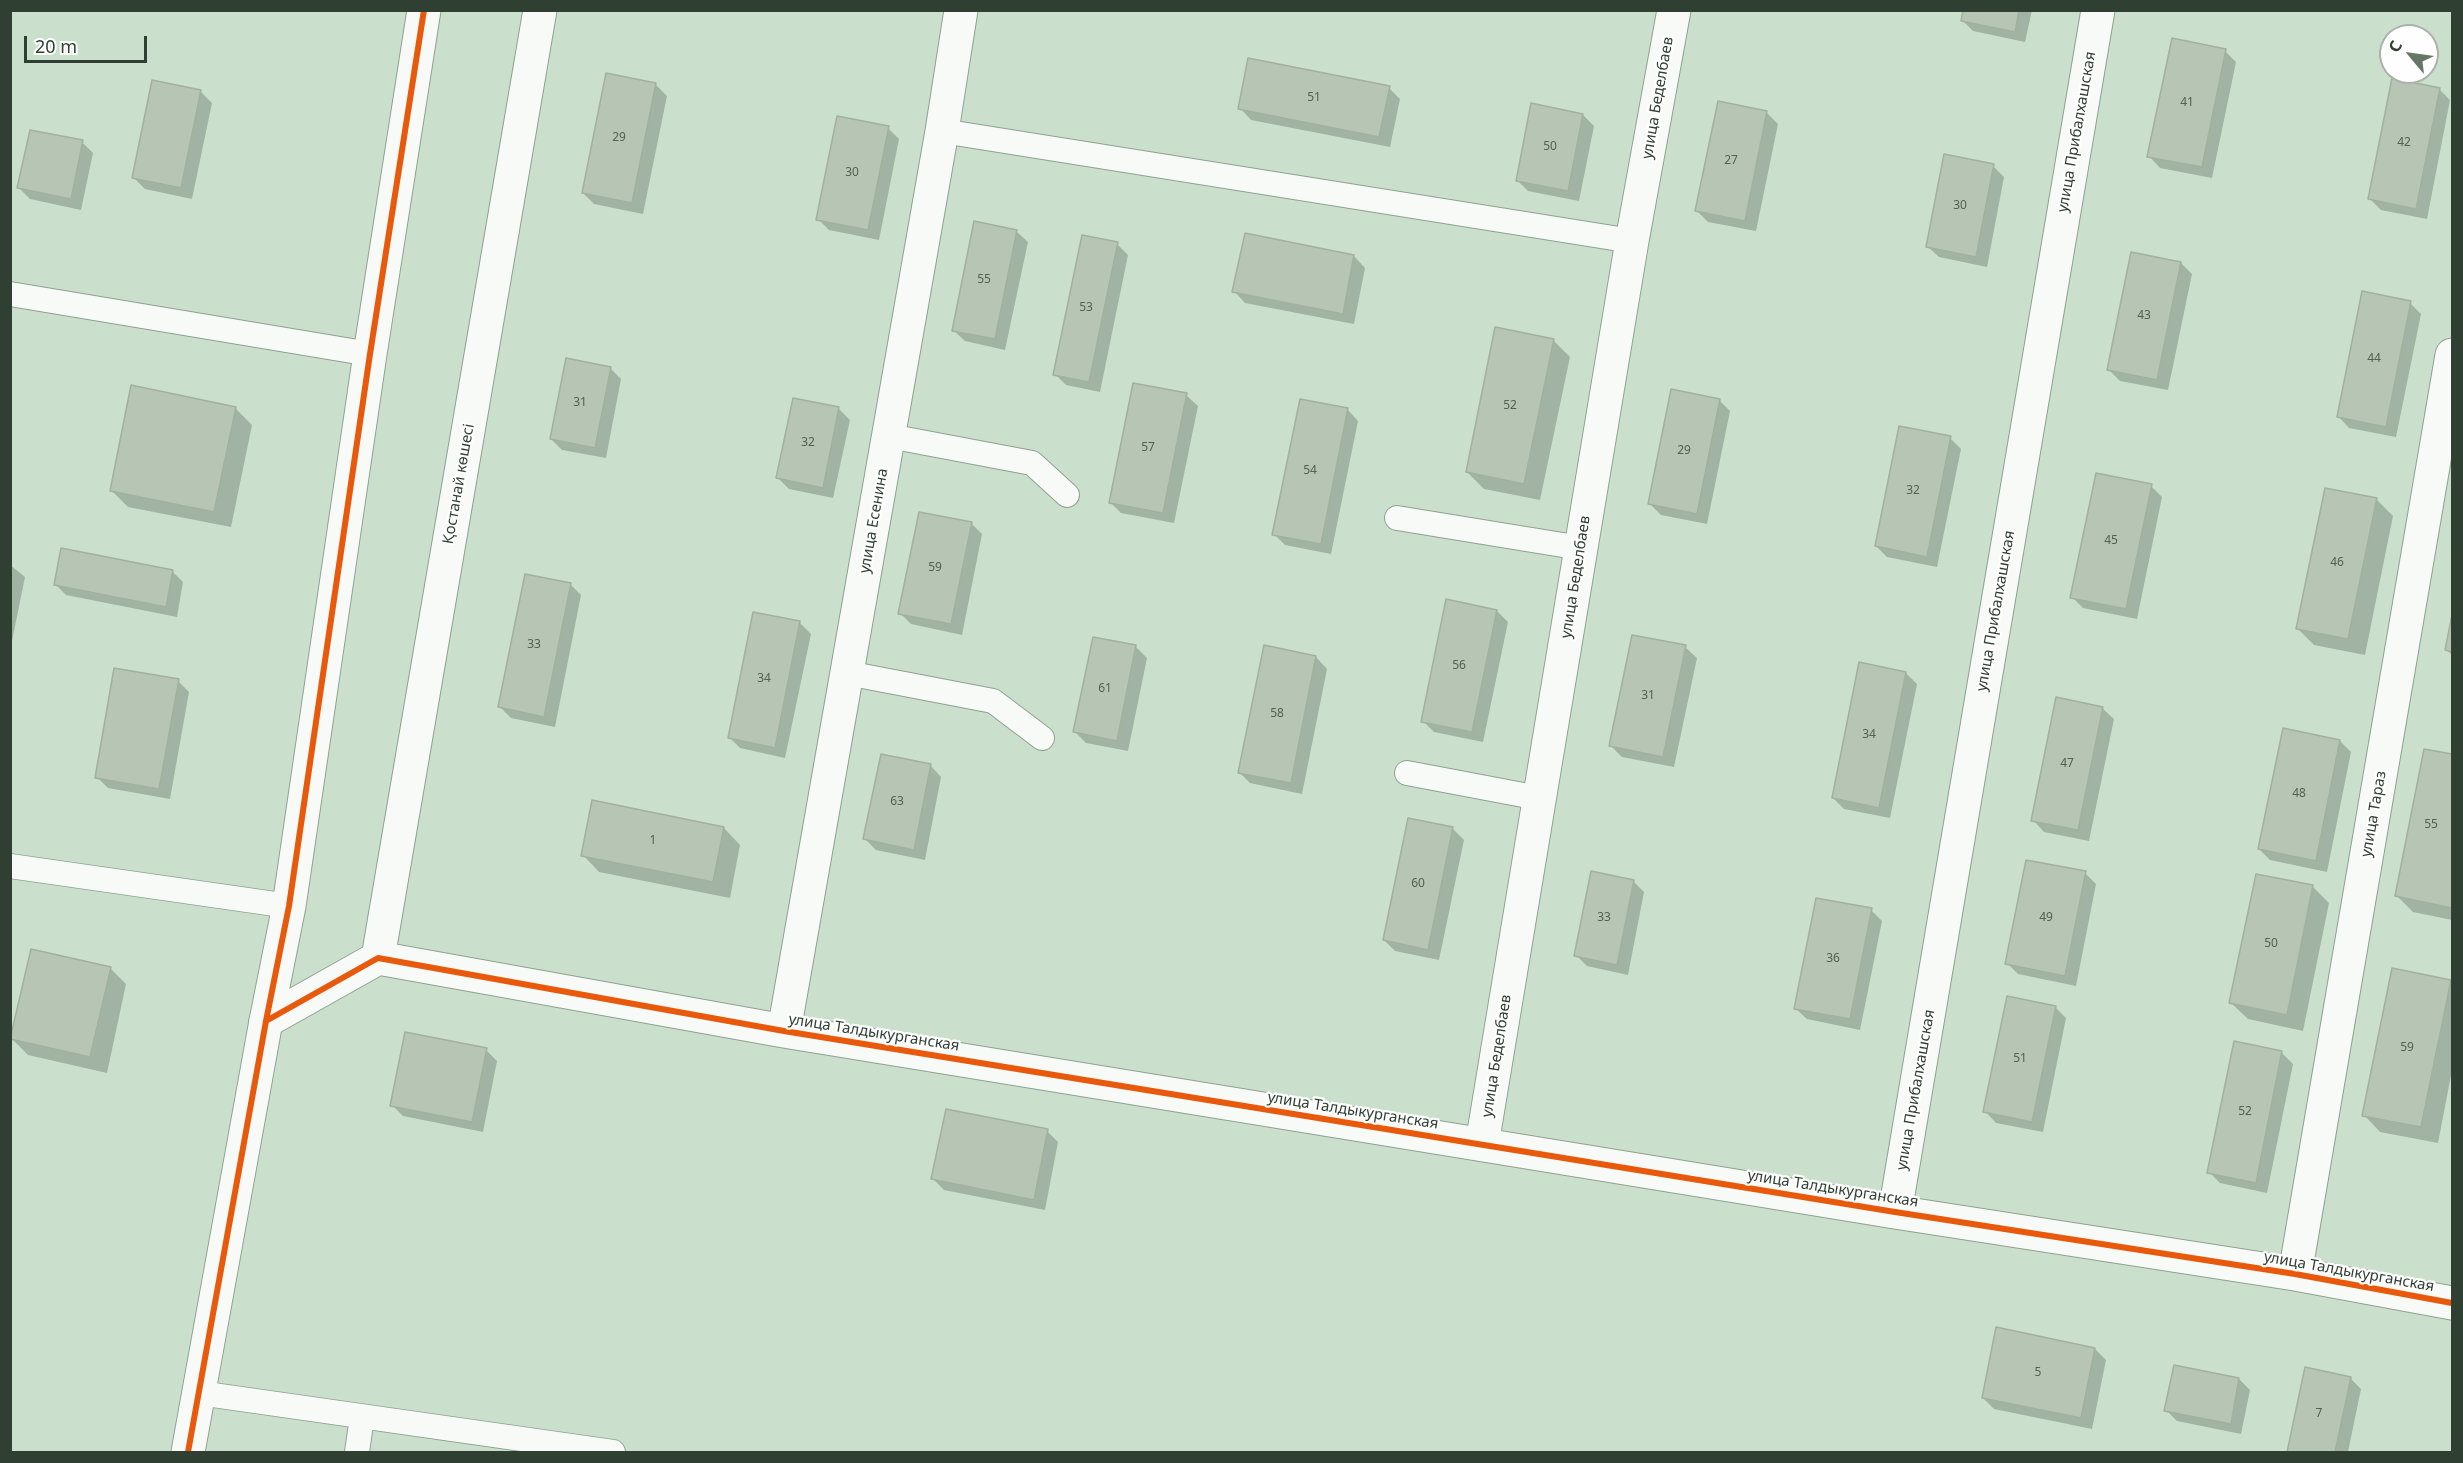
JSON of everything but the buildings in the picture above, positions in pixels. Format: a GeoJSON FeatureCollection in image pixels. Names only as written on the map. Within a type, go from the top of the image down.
{"type":"FeatureCollection","features":[{"type":"Feature","properties":{"kind":"street"},"geometry":{"type":"LineString","coordinates":[[188,1452],[289,906],[370,354],[424,10]]}},
{"type":"Feature","properties":{"kind":"street","name":"Қостанай көшесі"},"geometry":{"type":"LineString","coordinates":[[378,958],[540,10]]}},
{"type":"Feature","properties":{"kind":"street","name":"улица Есенина"},"geometry":{"type":"LineString","coordinates":[[784,1031],[942,131],[961,10]]}},
{"type":"Feature","properties":{"kind":"street","name":"улица Беделбаев"},"geometry":{"type":"LineString","coordinates":[[1482,1144],[1632,241],[1674,10]]}},
{"type":"Feature","properties":{"kind":"street","name":"улица Прибалхашская"},"geometry":{"type":"LineString","coordinates":[[1895,1212],[2098,10]]}},
{"type":"Feature","properties":{"kind":"street","name":"улица Тараз"},"geometry":{"type":"LineString","coordinates":[[2295,1274],[2451,368]]}},
{"type":"Feature","properties":{"kind":"street"},"geometry":{"type":"LineString","coordinates":[[266,1021],[378,958]]}},
{"type":"Feature","properties":{"kind":"street","name":"улица Талдыкурганская"},"geometry":{"type":"LineString","coordinates":[[378,958],[784,1031],[1895,1212],[2295,1274],[2452,1304]]}},
{"type":"Feature","properties":{"kind":"lane"},"geometry":{"type":"LineString","coordinates":[[942,131],[1632,241]]}},
{"type":"Feature","properties":{"kind":"lane"},"geometry":{"type":"LineString","coordinates":[[10,294],[370,354]]}},
{"type":"Feature","properties":{"kind":"lane"},"geometry":{"type":"LineString","coordinates":[[889,436],[1032,464],[1067,495]]}},
{"type":"Feature","properties":{"kind":"lane"},"geometry":{"type":"LineString","coordinates":[[1397,518],[1581,548]]}},
{"type":"Feature","properties":{"kind":"lane"},"geometry":{"type":"LineString","coordinates":[[847,673],[993,701],[1042,738]]}},
{"type":"Feature","properties":{"kind":"lane"},"geometry":{"type":"LineString","coordinates":[[1407,773],[1539,798]]}},
{"type":"Feature","properties":{"kind":"lane"},"geometry":{"type":"LineString","coordinates":[[10,866],[289,906]]}},
{"type":"Feature","properties":{"kind":"lane"},"geometry":{"type":"LineString","coordinates":[[199,1393],[613,1452]]}},
{"type":"Feature","properties":{"kind":"lane"},"geometry":{"type":"LineString","coordinates":[[357,1452],[362,1417]]}},
{"type":"Feature","properties":{"kind":"cycle path"},"geometry":{"type":"LineString","coordinates":[[188,1452],[289,906],[370,354],[424,10]]}},
{"type":"Feature","properties":{"kind":"cycle path"},"geometry":{"type":"LineString","coordinates":[[266,1021],[378,958],[784,1031],[1895,1212],[2295,1274],[2452,1303]]}}]}
